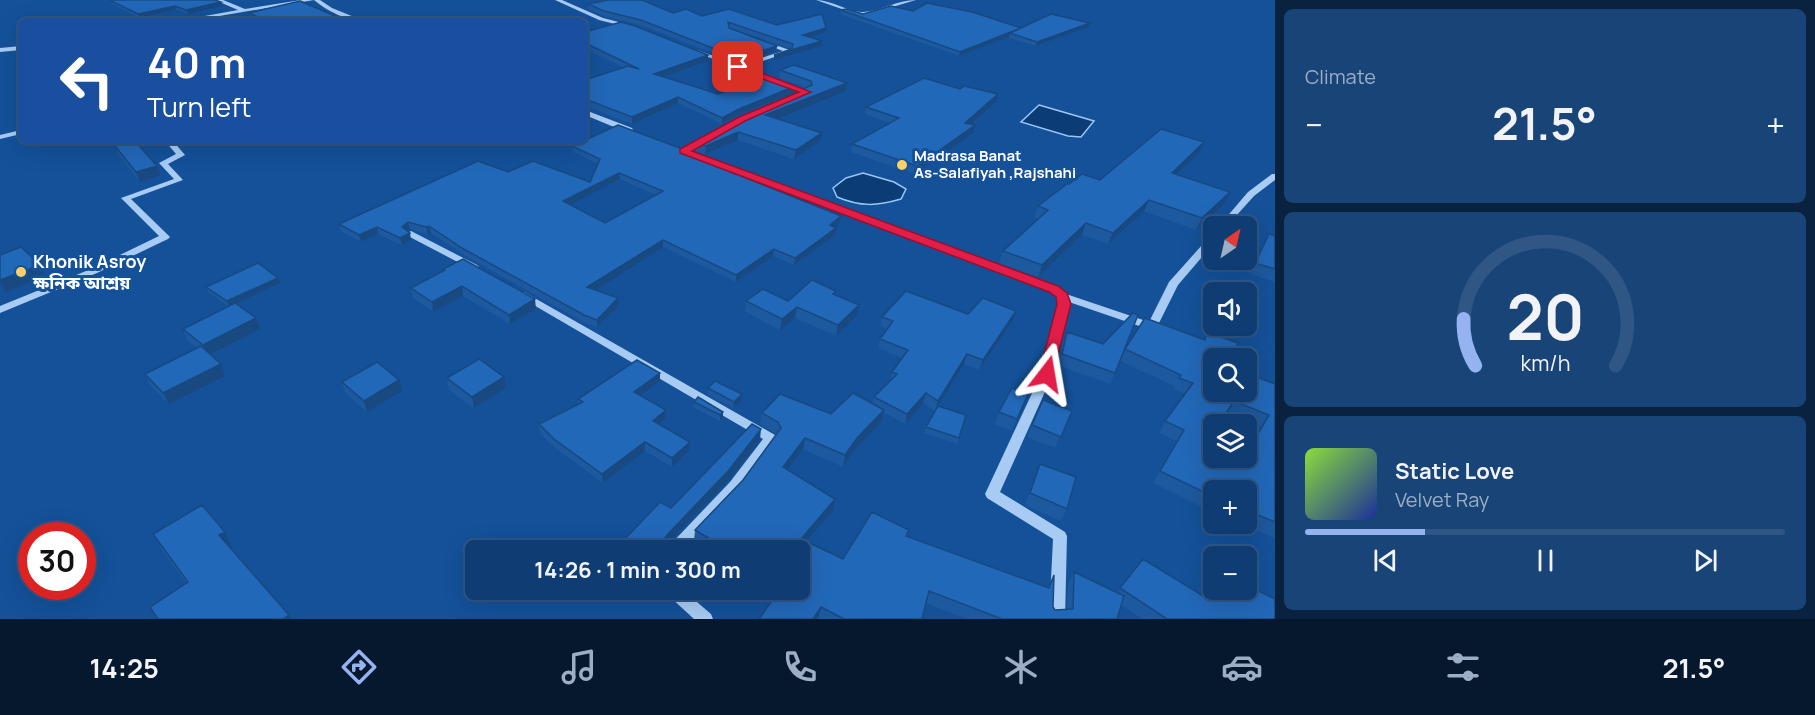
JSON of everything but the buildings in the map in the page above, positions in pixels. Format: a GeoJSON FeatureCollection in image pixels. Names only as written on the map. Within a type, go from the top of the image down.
{"type":"FeatureCollection","features":[{"type":"Feature","properties":{"kind":"street"},"geometry":{"type":"LineString","coordinates":[[218,0],[243,10]]}},
{"type":"Feature","properties":{"kind":"street"},"geometry":{"type":"LineString","coordinates":[[197,18],[311,0]]}},
{"type":"Feature","properties":{"kind":"street"},"geometry":{"type":"LineString","coordinates":[[316,0],[330,9],[353,18]]}},
{"type":"Feature","properties":{"kind":"street"},"geometry":{"type":"LineString","coordinates":[[558,0],[601,19],[638,28]]}},
{"type":"Feature","properties":{"kind":"street"},"geometry":{"type":"LineString","coordinates":[[819,0],[862,14],[913,0]]}},
{"type":"Feature","properties":{"kind":"street"},"geometry":{"type":"LineString","coordinates":[[738,67],[789,51],[760,41]]}},
{"type":"Feature","properties":{"kind":"street"},"geometry":{"type":"LineString","coordinates":[[0,51],[18,48]]}},
{"type":"Feature","properties":{"kind":"street"},"geometry":{"type":"LineString","coordinates":[[686,48],[807,92],[796,97]]}},
{"type":"Feature","properties":{"kind":"street"},"geometry":{"type":"LineString","coordinates":[[588,113],[641,135]]}},
{"type":"Feature","properties":{"kind":"street"},"geometry":{"type":"LineString","coordinates":[[0,137],[18,133]]}},
{"type":"Feature","properties":{"kind":"street"},"geometry":{"type":"LineString","coordinates":[[0,310],[94,271],[165,237],[125,198],[179,180],[163,163],[181,155],[171,144]]}},
{"type":"Feature","properties":{"kind":"street"},"geometry":{"type":"LineString","coordinates":[[684,148],[1054,289],[1062,296],[1152,327],[1173,284],[1203,250]]}},
{"type":"Feature","properties":{"kind":"street"},"geometry":{"type":"LineString","coordinates":[[1232,216],[1251,194],[1275,176]]}},
{"type":"Feature","properties":{"kind":"street"},"geometry":{"type":"LineString","coordinates":[[411,234],[481,271]]}},
{"type":"Feature","properties":{"kind":"street"},"geometry":{"type":"LineString","coordinates":[[512,288],[771,438],[735,486],[684,540]]}},
{"type":"Feature","properties":{"kind":"street"},"geometry":{"type":"LineString","coordinates":[[1056,619],[1060,536],[992,494],[1047,374],[1064,304],[1062,296]]}},
{"type":"Feature","properties":{"kind":"street"},"geometry":{"type":"LineString","coordinates":[[685,600],[705,619]]}},
{"type":"Feature","properties":{"kind":"water"},"geometry":{"type":"Polygon","coordinates":[[[1039,105],[1094,121],[1081,137],[1068,136],[1021,122],[1039,105]]]}},
{"type":"Feature","properties":{"kind":"water"},"geometry":{"type":"Polygon","coordinates":[[[863,173],[894,182],[906,189],[901,199],[869,204],[854,203],[837,197],[833,188],[846,178],[863,173]]]}},
{"type":"Feature","properties":{"kind":"place","name":"Madrasa Banat As-Salafiyah ,Rajshahi"},"geometry":{"type":"Point","coordinates":[902,165]}},
{"type":"Feature","properties":{"kind":"place","name":"Khonik Asroy ক্ষনিক আশ্রয়"},"geometry":{"type":"Point","coordinates":[21,272]}},
{"type":"Feature","properties":{"kind":"route"},"geometry":{"type":"LineString","coordinates":[[738,67],[807,92],[742,119],[684,151],[1054,289],[1062,296],[1064,304],[1047,374]]}}]}
